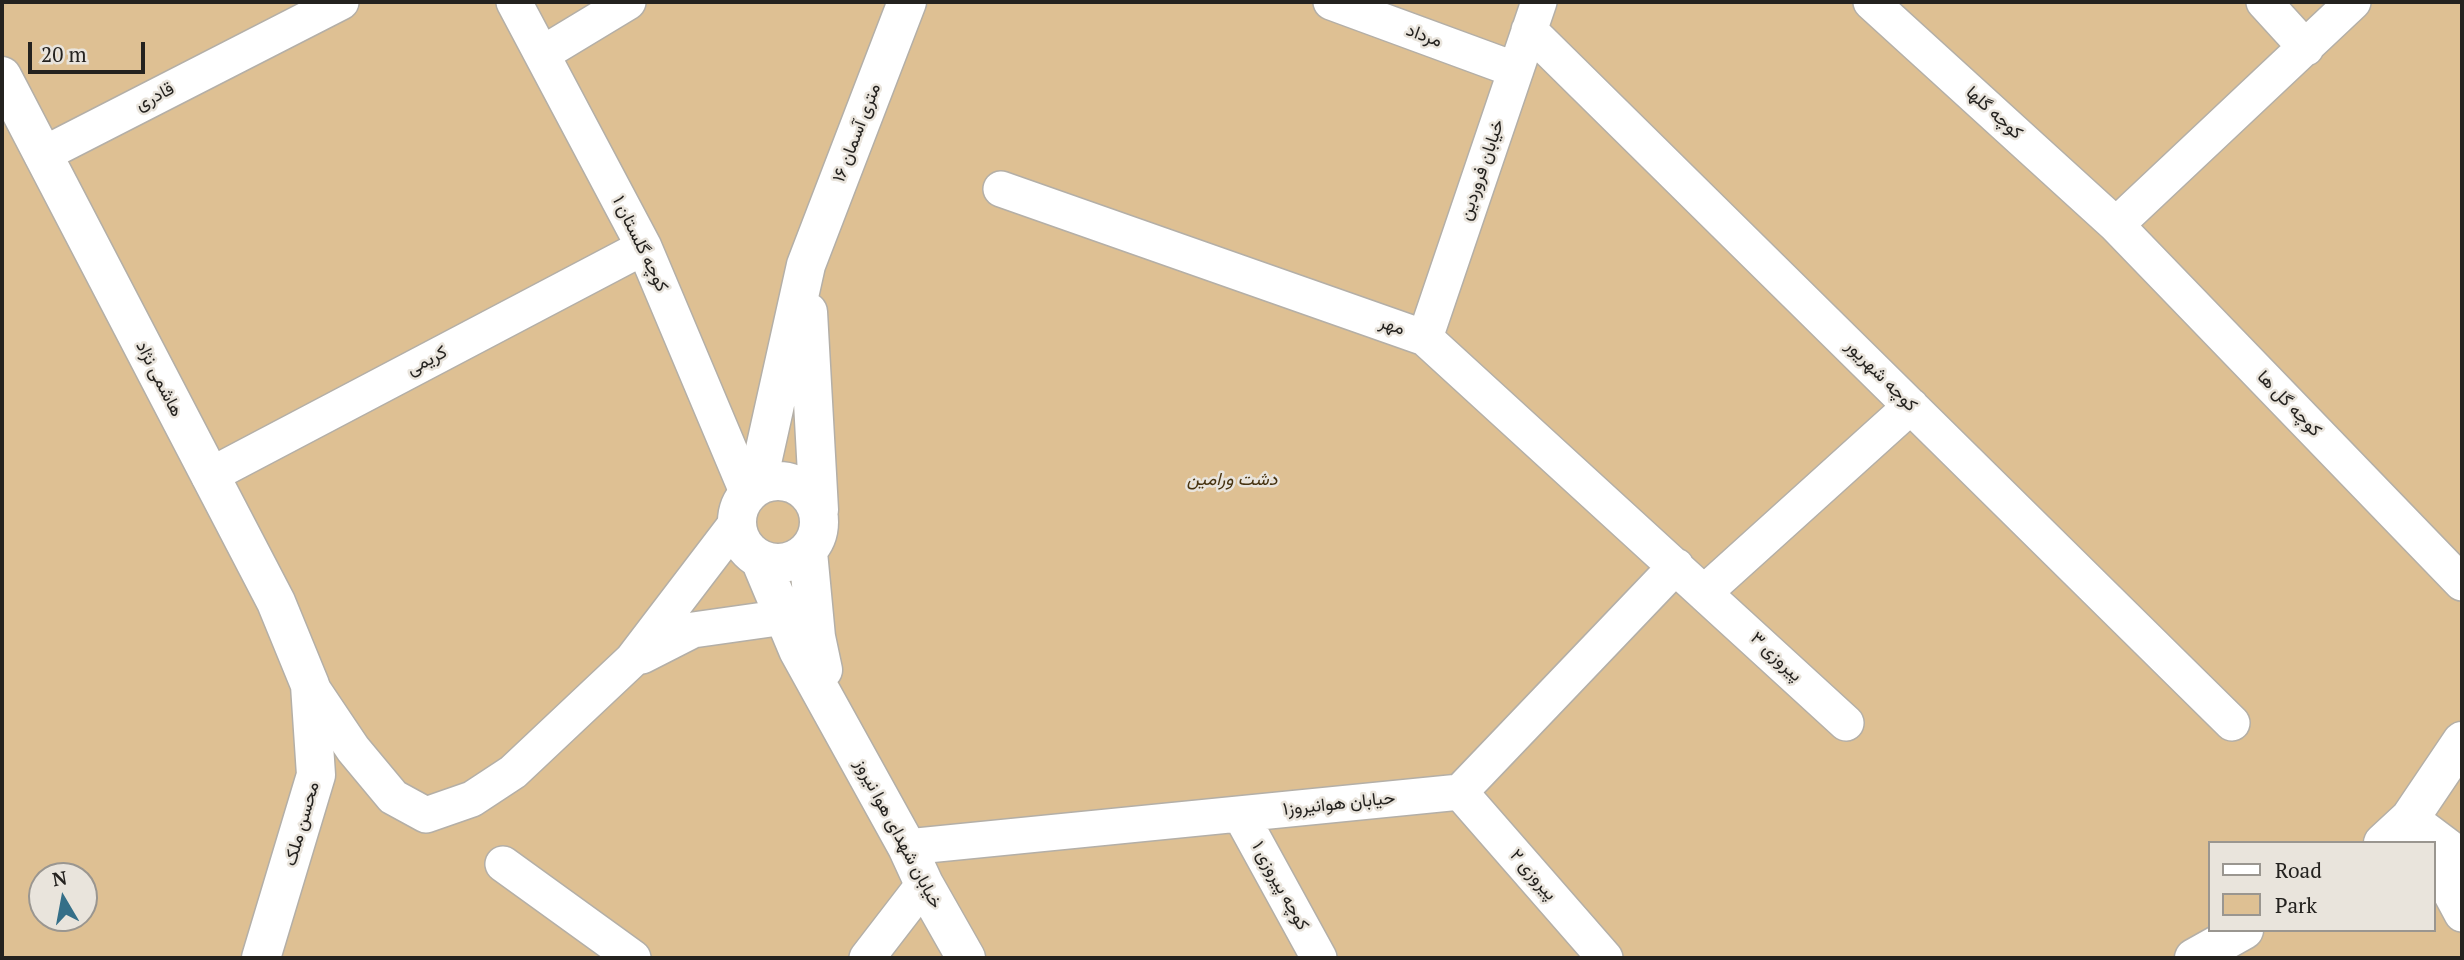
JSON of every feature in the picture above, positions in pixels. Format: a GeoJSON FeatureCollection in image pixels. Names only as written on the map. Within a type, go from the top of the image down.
{"type":"FeatureCollection","features":[{"type":"Feature","properties":{"kind":"main road","name":"۱۶ متری آسمان"},"geometry":{"type":"LineString","coordinates":[[747,501],[806,265],[907,2]]}},
{"type":"Feature","properties":{"kind":"main road","name":"هاشمی نژاد"},"geometry":{"type":"LineString","coordinates":[[2,76],[276,602],[310,685]]}},
{"type":"Feature","properties":{"kind":"main road","name":"۱۶ متری آسمان"},"geometry":{"type":"LineString","coordinates":[[806,265],[819,510]]}},
{"type":"Feature","properties":{"kind":"main road"},"geometry":{"type":"LineString","coordinates":[[782,480],[805,489],[819,510],[819,533],[808,552],[785,564],[761,562],[743,547],[747,501],[782,480]]}},
{"type":"Feature","properties":{"kind":"main road","name":"خیابان شهدای هوا نیروز"},"geometry":{"type":"LineString","coordinates":[[808,552],[816,636],[832,710]]}},
{"type":"Feature","properties":{"kind":"main road","name":"خیابان شهدای هوا نیروز"},"geometry":{"type":"LineString","coordinates":[[761,562],[798,650],[966,958]]}},
{"type":"Feature","properties":{"kind":"main road","name":"محسن ملک"},"geometry":{"type":"LineString","coordinates":[[261,958],[316,775],[310,685]]}},
{"type":"Feature","properties":{"kind":"main road"},"geometry":{"type":"LineString","coordinates":[[2406,835],[2462,741]]}},
{"type":"Feature","properties":{"kind":"main road"},"geometry":{"type":"LineString","coordinates":[[2194,958],[2240,932]]}},
{"type":"Feature","properties":{"kind":"street","name":"قادری"},"geometry":{"type":"LineString","coordinates":[[43,155],[341,2]]}},
{"type":"Feature","properties":{"kind":"street","name":"کوچه گلستان ۱"},"geometry":{"type":"LineString","coordinates":[[514,2],[644,247],[747,501]]}},
{"type":"Feature","properties":{"kind":"street"},"geometry":{"type":"LineString","coordinates":[[542,54],[628,2]]}},
{"type":"Feature","properties":{"kind":"street","name":"مرداد"},"geometry":{"type":"LineString","coordinates":[[1331,2],[1516,69]]}},
{"type":"Feature","properties":{"kind":"street","name":"کوچه گلها"},"geometry":{"type":"LineString","coordinates":[[1871,2],[2116,225]]}},
{"type":"Feature","properties":{"kind":"street"},"geometry":{"type":"LineString","coordinates":[[2263,2],[2306,48]]}},
{"type":"Feature","properties":{"kind":"street"},"geometry":{"type":"LineString","coordinates":[[2116,225],[2353,2]]}},
{"type":"Feature","properties":{"kind":"street","name":"خیابان فروردین"},"geometry":{"type":"LineString","coordinates":[[1425,338],[1534,16]]}},
{"type":"Feature","properties":{"kind":"street","name":"کوچه شهریور"},"geometry":{"type":"LineString","coordinates":[[1534,16],[1911,406],[2232,723]]}},
{"type":"Feature","properties":{"kind":"street","name":"مهر"},"geometry":{"type":"LineString","coordinates":[[1001,189],[1425,338],[1705,592]]}},
{"type":"Feature","properties":{"kind":"street","name":"کوچه گل ها"},"geometry":{"type":"LineString","coordinates":[[2116,225],[2462,583]]}},
{"type":"Feature","properties":{"kind":"street","name":"کریمی"},"geometry":{"type":"LineString","coordinates":[[209,476],[644,247]]}},
{"type":"Feature","properties":{"kind":"street"},"geometry":{"type":"LineString","coordinates":[[1705,592],[1911,406]]}},
{"type":"Feature","properties":{"kind":"street"},"geometry":{"type":"LineString","coordinates":[[310,685],[353,749],[393,797],[426,815],[471,799],[513,772],[632,660],[747,501]]}},
{"type":"Feature","properties":{"kind":"street"},"geometry":{"type":"LineString","coordinates":[[1460,792],[1676,566]]}},
{"type":"Feature","properties":{"kind":"street","name":"پیروزی ۳"},"geometry":{"type":"LineString","coordinates":[[1705,592],[1846,723]]}},
{"type":"Feature","properties":{"kind":"street"},"geometry":{"type":"LineString","coordinates":[[632,660],[693,630],[785,617]]}},
{"type":"Feature","properties":{"kind":"street","name":"حیابان هوانیروز۱"},"geometry":{"type":"LineString","coordinates":[[907,846],[1460,792]]}},
{"type":"Feature","properties":{"kind":"street","name":"پیروزی ۲"},"geometry":{"type":"LineString","coordinates":[[1460,792],[1605,958]]}},
{"type":"Feature","properties":{"kind":"street","name":"کوچه پیروزی ۱"},"geometry":{"type":"LineString","coordinates":[[1240,814],[1319,958]]}},
{"type":"Feature","properties":{"kind":"street"},"geometry":{"type":"LineString","coordinates":[[2436,847],[2462,857]]}},
{"type":"Feature","properties":{"kind":"street"},"geometry":{"type":"LineString","coordinates":[[503,864],[633,958]]}},
{"type":"Feature","properties":{"kind":"street"},"geometry":{"type":"LineString","coordinates":[[2436,866],[2462,914]]}},
{"type":"Feature","properties":{"kind":"street"},"geometry":{"type":"LineString","coordinates":[[867,958],[924,884]]}},
{"type":"Feature","properties":{"kind":"green space","name":"دشت ورامین"},"geometry":{"type":"Polygon","coordinates":[[[2,2],[2462,2],[2462,958],[2,958],[2,2]]]}}]}
